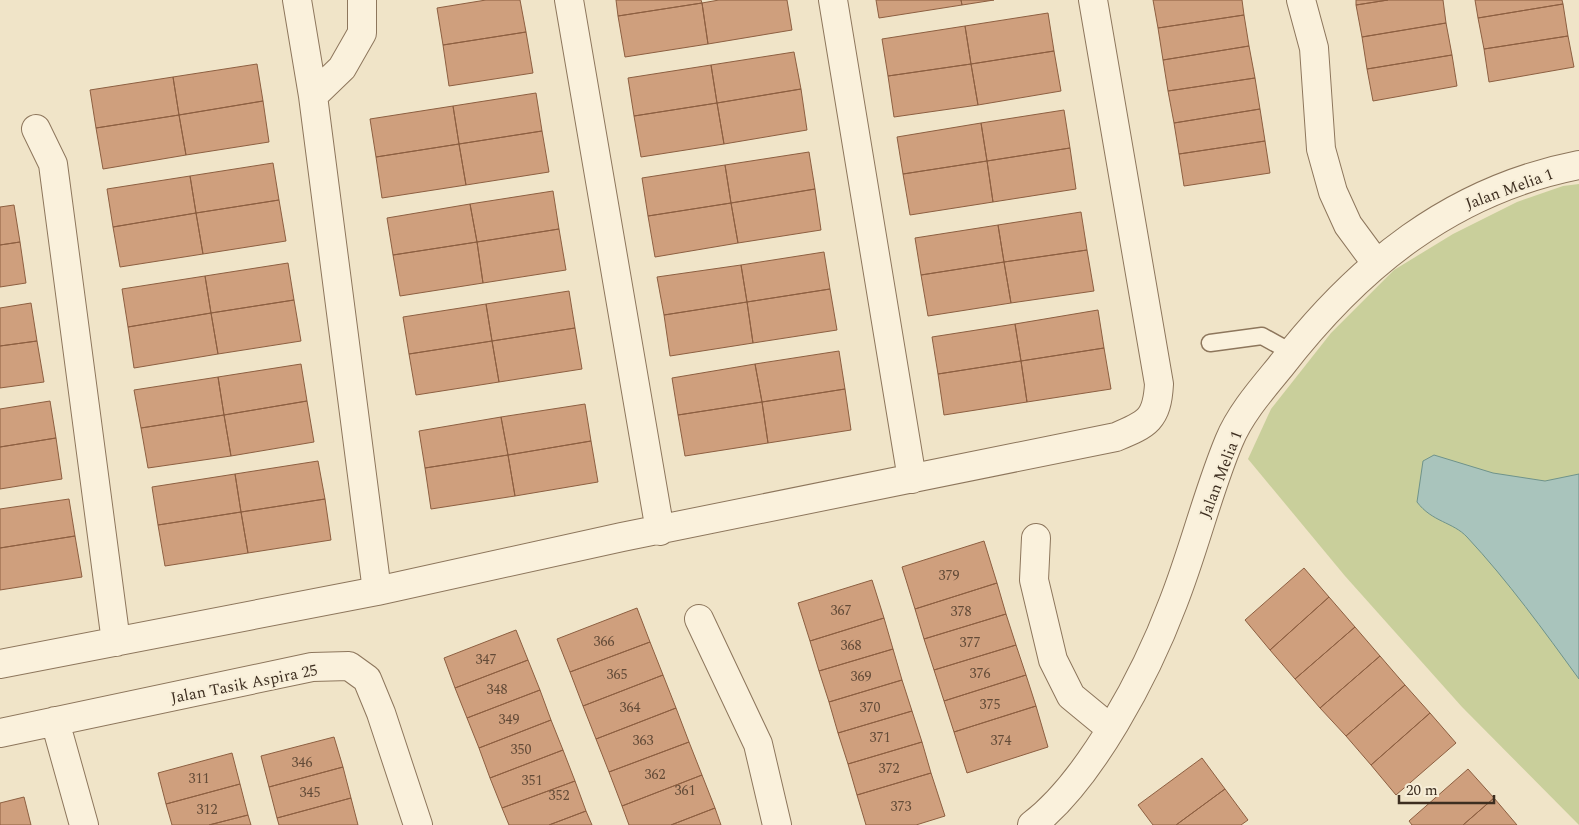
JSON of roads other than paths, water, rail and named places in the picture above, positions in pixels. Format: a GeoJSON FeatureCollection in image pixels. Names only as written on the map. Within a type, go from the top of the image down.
{"type":"FeatureCollection","features":[{"type":"Feature","properties":{"kind":"street"},"geometry":{"type":"LineString","coordinates":[[297,0],[313,96],[378,591]]}},
{"type":"Feature","properties":{"kind":"street"},"geometry":{"type":"LineString","coordinates":[[313,96],[342,68],[362,33],[362,0]]}},
{"type":"Feature","properties":{"kind":"street"},"geometry":{"type":"LineString","coordinates":[[569,0],[660,531]]}},
{"type":"Feature","properties":{"kind":"street"},"geometry":{"type":"LineString","coordinates":[[834,0],[912,479]]}},
{"type":"Feature","properties":{"kind":"street"},"geometry":{"type":"LineString","coordinates":[[0,664],[378,591],[1116,437],[1143,425],[1158,407],[1159,384],[1093,0]]}},
{"type":"Feature","properties":{"kind":"street"},"geometry":{"type":"LineString","coordinates":[[1301,0],[1314,48],[1321,149],[1333,192],[1348,225],[1376,263]]}},
{"type":"Feature","properties":{"kind":"street"},"geometry":{"type":"LineString","coordinates":[[36,129],[53,164],[116,642]]}},
{"type":"Feature","properties":{"kind":"street","name":"Jalan Melia 1"},"geometry":{"type":"LineString","coordinates":[[1032,825],[1080,778],[1110,730],[1144,667],[1173,604],[1229,439],[1255,398],[1291,352],[1330,306],[1376,263],[1415,232],[1466,202],[1517,183],[1579,165]]}},
{"type":"Feature","properties":{"kind":"street"},"geometry":{"type":"LineString","coordinates":[[1036,538],[1034,580],[1053,660],[1071,696],[1110,730]]}},
{"type":"Feature","properties":{"kind":"street"},"geometry":{"type":"LineString","coordinates":[[699,619],[758,744],[777,825]]}},
{"type":"Feature","properties":{"kind":"street","name":"Jalan Tasik Aspira 25"},"geometry":{"type":"LineString","coordinates":[[0,733],[312,667],[349,666],[367,679],[381,712],[418,825]]}},
{"type":"Feature","properties":{"kind":"street"},"geometry":{"type":"LineString","coordinates":[[54,721],[84,825]]}},
{"type":"Feature","properties":{"kind":"lane"},"geometry":{"type":"LineString","coordinates":[[1210,343],[1262,336],[1291,352]]}},
{"type":"Feature","properties":{"kind":"water"},"geometry":{"type":"Polygon","coordinates":[[[1434,455],[1493,473],[1545,481],[1579,474],[1579,679],[1511,589],[1467,537],[1429,514],[1417,502],[1423,461],[1434,455]]]}}]}
